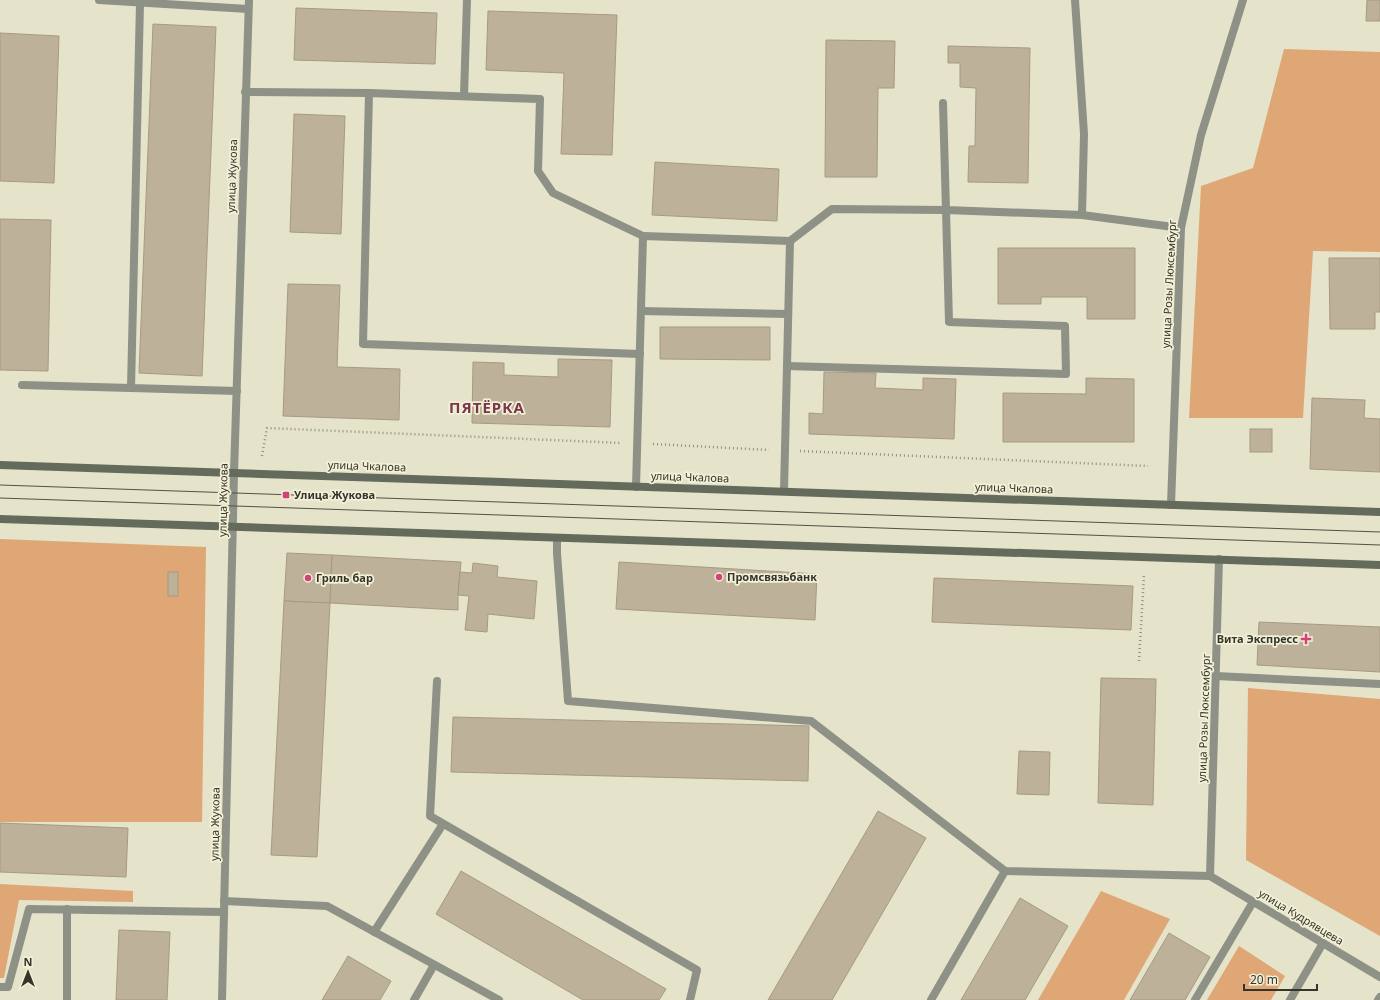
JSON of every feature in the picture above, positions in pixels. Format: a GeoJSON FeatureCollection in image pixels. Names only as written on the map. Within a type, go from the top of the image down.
{"type":"FeatureCollection","features":[{"type":"Feature","properties":{"kind":"main road","name":"улица Чкалова"},"geometry":{"type":"LineString","coordinates":[[0,465],[1380,512]]}},
{"type":"Feature","properties":{"kind":"main road"},"geometry":{"type":"LineString","coordinates":[[0,519],[1380,565]]}},
{"type":"Feature","properties":{"kind":"street"},"geometry":{"type":"LineString","coordinates":[[99,0],[248,9]]}},
{"type":"Feature","properties":{"kind":"street","name":"улица Жукова"},"geometry":{"type":"LineString","coordinates":[[222,1000],[234,473],[249,0]]}},
{"type":"Feature","properties":{"kind":"street"},"geometry":{"type":"LineString","coordinates":[[464,96],[467,0]]}},
{"type":"Feature","properties":{"kind":"street"},"geometry":{"type":"LineString","coordinates":[[1075,0],[1084,134],[1082,215]]}},
{"type":"Feature","properties":{"kind":"street","name":"улица Розы Люксембург"},"geometry":{"type":"LineString","coordinates":[[1171,505],[1181,228],[1201,135],[1243,0]]}},
{"type":"Feature","properties":{"kind":"street"},"geometry":{"type":"LineString","coordinates":[[131,388],[140,3]]}},
{"type":"Feature","properties":{"kind":"street"},"geometry":{"type":"LineString","coordinates":[[246,92],[369,93],[540,99],[538,170],[553,192],[643,236],[790,241],[832,209],[946,210],[1082,215],[1181,228]]}},
{"type":"Feature","properties":{"kind":"street"},"geometry":{"type":"LineString","coordinates":[[369,93],[363,344],[640,354]]}},
{"type":"Feature","properties":{"kind":"street"},"geometry":{"type":"LineString","coordinates":[[786,366],[1066,374],[1065,326],[949,322],[943,103]]}},
{"type":"Feature","properties":{"kind":"street"},"geometry":{"type":"LineString","coordinates":[[636,487],[643,236]]}},
{"type":"Feature","properties":{"kind":"street"},"geometry":{"type":"LineString","coordinates":[[784,492],[790,241]]}},
{"type":"Feature","properties":{"kind":"street"},"geometry":{"type":"LineString","coordinates":[[641,311],[788,314]]}},
{"type":"Feature","properties":{"kind":"street"},"geometry":{"type":"LineString","coordinates":[[22,385],[237,391]]}},
{"type":"Feature","properties":{"kind":"street"},"geometry":{"type":"LineString","coordinates":[[557,538],[568,701],[811,721],[1005,871],[1210,876]]}},
{"type":"Feature","properties":{"kind":"street","name":"улица Розы Люксембург"},"geometry":{"type":"LineString","coordinates":[[1210,876],[1219,560]]}},
{"type":"Feature","properties":{"kind":"street"},"geometry":{"type":"LineString","coordinates":[[1216,676],[1380,684]]}},
{"type":"Feature","properties":{"kind":"street"},"geometry":{"type":"LineString","coordinates":[[437,681],[430,816],[697,970],[690,1000]]}},
{"type":"Feature","properties":{"kind":"street"},"geometry":{"type":"LineString","coordinates":[[374,932],[443,824]]}},
{"type":"Feature","properties":{"kind":"street"},"geometry":{"type":"LineString","coordinates":[[932,1000],[1005,871]]}},
{"type":"Feature","properties":{"kind":"street","name":"улица Кудрявцева"},"geometry":{"type":"LineString","coordinates":[[1210,876],[1380,977]]}},
{"type":"Feature","properties":{"kind":"street"},"geometry":{"type":"LineString","coordinates":[[224,901],[327,906],[499,1000]]}},
{"type":"Feature","properties":{"kind":"street"},"geometry":{"type":"LineString","coordinates":[[1195,1000],[1253,902]]}},
{"type":"Feature","properties":{"kind":"street"},"geometry":{"type":"LineString","coordinates":[[0,987],[8,987],[29,908],[224,912]]}},
{"type":"Feature","properties":{"kind":"street"},"geometry":{"type":"LineString","coordinates":[[67,909],[67,1000]]}},
{"type":"Feature","properties":{"kind":"street"},"geometry":{"type":"LineString","coordinates":[[1290,1000],[1322,943]]}},
{"type":"Feature","properties":{"kind":"street"},"geometry":{"type":"LineString","coordinates":[[414,1000],[434,965]]}},
{"type":"Feature","properties":{"kind":"path"},"geometry":{"type":"LineString","coordinates":[[262,456],[267,428],[1148,466]]}},
{"type":"Feature","properties":{"kind":"path"},"geometry":{"type":"LineString","coordinates":[[1140,661],[1144,575]]}},
{"type":"Feature","properties":{"kind":"shaded area"},"geometry":{"type":"Polygon","coordinates":[[[1284,49],[1380,52],[1380,252],[1313,251],[1303,418],[1189,418],[1201,186],[1253,168],[1284,49]]]}},
{"type":"Feature","properties":{"kind":"shaded area"},"geometry":{"type":"Polygon","coordinates":[[[0,539],[206,547],[202,822],[0,822],[0,539]]]}},
{"type":"Feature","properties":{"kind":"shaded area"},"geometry":{"type":"Polygon","coordinates":[[[1248,688],[1380,699],[1380,936],[1246,860],[1248,688]]]}},
{"type":"Feature","properties":{"kind":"shaded area"},"geometry":{"type":"Polygon","coordinates":[[[0,884],[133,891],[133,902],[19,900],[4,978],[0,978],[0,884]]]}},
{"type":"Feature","properties":{"kind":"shaded area"},"geometry":{"type":"Polygon","coordinates":[[[1101,891],[1170,919],[1124,1000],[1038,1000],[1101,891]]]}},
{"type":"Feature","properties":{"kind":"shaded area"},"geometry":{"type":"Polygon","coordinates":[[[1239,946],[1285,976],[1271,1000],[1207,1000],[1239,946]]]}},
{"type":"Feature","properties":{"kind":"building"},"geometry":{"type":"Polygon","coordinates":[[[1367,0],[1380,0],[1380,21],[1366,21],[1367,0]]]}},
{"type":"Feature","properties":{"kind":"building"},"geometry":{"type":"Polygon","coordinates":[[[296,8],[437,13],[435,64],[294,60],[296,8]]]}},
{"type":"Feature","properties":{"kind":"building"},"geometry":{"type":"Polygon","coordinates":[[[488,11],[617,15],[612,155],[561,154],[564,73],[486,70],[488,11]]]}},
{"type":"Feature","properties":{"kind":"building"},"geometry":{"type":"Polygon","coordinates":[[[153,24],[216,27],[202,376],[139,373],[153,24]]]}},
{"type":"Feature","properties":{"kind":"building"},"geometry":{"type":"Polygon","coordinates":[[[0,33],[59,36],[54,183],[0,181],[0,33]]]}},
{"type":"Feature","properties":{"kind":"building"},"geometry":{"type":"Polygon","coordinates":[[[826,40],[895,41],[894,88],[878,88],[877,177],[825,177],[826,40]]]}},
{"type":"Feature","properties":{"kind":"building"},"geometry":{"type":"Polygon","coordinates":[[[948,46],[1030,48],[1028,183],[968,182],[969,146],[975,146],[976,88],[960,87],[960,63],[948,63],[948,46]]]}},
{"type":"Feature","properties":{"kind":"building"},"geometry":{"type":"Polygon","coordinates":[[[294,114],[345,116],[341,234],[290,232],[294,114]]]}},
{"type":"Feature","properties":{"kind":"building"},"geometry":{"type":"Polygon","coordinates":[[[655,162],[779,169],[777,221],[652,215],[655,162]]]}},
{"type":"Feature","properties":{"kind":"building"},"geometry":{"type":"Polygon","coordinates":[[[0,219],[51,220],[48,371],[0,370],[0,219]]]}},
{"type":"Feature","properties":{"kind":"building"},"geometry":{"type":"Polygon","coordinates":[[[998,248],[1135,248],[1135,319],[1087,319],[1087,297],[1041,297],[1041,304],[998,304],[998,248]]]}},
{"type":"Feature","properties":{"kind":"building"},"geometry":{"type":"Polygon","coordinates":[[[1329,258],[1380,258],[1380,312],[1375,312],[1375,329],[1330,329],[1329,258]]]}},
{"type":"Feature","properties":{"kind":"building"},"geometry":{"type":"Polygon","coordinates":[[[288,284],[340,285],[337,367],[400,369],[399,420],[283,416],[288,284]]]}},
{"type":"Feature","properties":{"kind":"building"},"geometry":{"type":"Polygon","coordinates":[[[660,327],[770,327],[770,360],[660,359],[660,327]]]}},
{"type":"Feature","properties":{"kind":"building"},"geometry":{"type":"Polygon","coordinates":[[[558,359],[612,360],[610,427],[472,423],[473,362],[504,363],[504,375],[558,377],[558,359]]]}},
{"type":"Feature","properties":{"kind":"building"},"geometry":{"type":"Polygon","coordinates":[[[824,372],[876,373],[875,388],[923,390],[923,378],[956,379],[954,439],[809,434],[809,413],[823,414],[824,372]]]}},
{"type":"Feature","properties":{"kind":"building"},"geometry":{"type":"Polygon","coordinates":[[[1086,378],[1134,379],[1134,442],[1003,442],[1003,393],[1086,394],[1086,378]]]}},
{"type":"Feature","properties":{"kind":"building"},"geometry":{"type":"Polygon","coordinates":[[[1312,398],[1365,400],[1364,418],[1380,419],[1380,472],[1310,469],[1312,398]]]}},
{"type":"Feature","properties":{"kind":"building"},"geometry":{"type":"Polygon","coordinates":[[[1250,429],[1272,429],[1272,452],[1250,452],[1250,429]]]}},
{"type":"Feature","properties":{"kind":"building","name":"Гриль бар"},"geometry":{"type":"Polygon","coordinates":[[[287,553],[332,555],[330,603],[284,601],[287,553]]]}},
{"type":"Feature","properties":{"kind":"building"},"geometry":{"type":"Polygon","coordinates":[[[332,555],[461,562],[458,610],[330,603],[332,555]]]}},
{"type":"Feature","properties":{"kind":"building"},"geometry":{"type":"Polygon","coordinates":[[[619,562],[817,574],[815,620],[616,609],[619,562]]]}},
{"type":"Feature","properties":{"kind":"building"},"geometry":{"type":"Polygon","coordinates":[[[473,563],[498,566],[497,577],[537,581],[534,619],[488,614],[487,632],[465,630],[469,596],[458,595],[460,572],[472,573],[473,563]]]}},
{"type":"Feature","properties":{"kind":"building"},"geometry":{"type":"Polygon","coordinates":[[[168,572],[178,572],[178,596],[168,596],[168,572]]]}},
{"type":"Feature","properties":{"kind":"building"},"geometry":{"type":"Polygon","coordinates":[[[934,578],[1133,586],[1131,630],[932,622],[934,578]]]}},
{"type":"Feature","properties":{"kind":"building"},"geometry":{"type":"Polygon","coordinates":[[[284,601],[330,603],[317,857],[271,855],[284,601]]]}},
{"type":"Feature","properties":{"kind":"building"},"geometry":{"type":"Polygon","coordinates":[[[1259,622],[1380,627],[1380,672],[1257,665],[1259,622]]]}},
{"type":"Feature","properties":{"kind":"building"},"geometry":{"type":"Polygon","coordinates":[[[1101,678],[1156,679],[1153,805],[1098,803],[1101,678]]]}},
{"type":"Feature","properties":{"kind":"building"},"geometry":{"type":"Polygon","coordinates":[[[453,717],[809,726],[808,781],[451,772],[453,717]]]}},
{"type":"Feature","properties":{"kind":"building"},"geometry":{"type":"Polygon","coordinates":[[[1019,751],[1050,752],[1049,795],[1017,794],[1019,751]]]}},
{"type":"Feature","properties":{"kind":"building"},"geometry":{"type":"Polygon","coordinates":[[[878,811],[926,838],[832,1000],[768,1000],[878,811]]]}},
{"type":"Feature","properties":{"kind":"building"},"geometry":{"type":"Polygon","coordinates":[[[0,823],[128,828],[126,877],[0,872],[0,823]]]}},
{"type":"Feature","properties":{"kind":"building"},"geometry":{"type":"Polygon","coordinates":[[[461,871],[666,989],[659,1000],[583,1000],[436,914],[461,871]]]}},
{"type":"Feature","properties":{"kind":"building"},"geometry":{"type":"Polygon","coordinates":[[[1020,898],[1068,926],[1025,1000],[961,1000],[1020,898]]]}},
{"type":"Feature","properties":{"kind":"building"},"geometry":{"type":"Polygon","coordinates":[[[119,930],[170,932],[167,1000],[116,1000],[119,930]]]}},
{"type":"Feature","properties":{"kind":"building"},"geometry":{"type":"Polygon","coordinates":[[[1169,933],[1210,957],[1185,1000],[1130,1000],[1169,933]]]}},
{"type":"Feature","properties":{"kind":"building"},"geometry":{"type":"Polygon","coordinates":[[[348,956],[391,981],[380,1000],[322,1000],[348,956]]]}},
{"type":"Feature","properties":{"kind":"tram line"},"geometry":{"type":"LineString","coordinates":[[0,485],[1380,532]]}},
{"type":"Feature","properties":{"kind":"tram line"},"geometry":{"type":"LineString","coordinates":[[0,498],[1380,545]]}},
{"type":"Feature","properties":{"kind":"place","name":"Улица Жукова"},"geometry":{"type":"Point","coordinates":[286,495]}},
{"type":"Feature","properties":{"kind":"place","name":"Промсвязьбанк"},"geometry":{"type":"Point","coordinates":[719,577]}},
{"type":"Feature","properties":{"kind":"place","name":"Гриль бар"},"geometry":{"type":"Point","coordinates":[308,578]}},
{"type":"Feature","properties":{"kind":"place","name":"Вита Экспресс"},"geometry":{"type":"Point","coordinates":[1306,639]}},
{"type":"Feature","properties":{"kind":"district","name":"ПЯТЁРКА"},"geometry":{"type":"Point","coordinates":[487,408]}}]}
